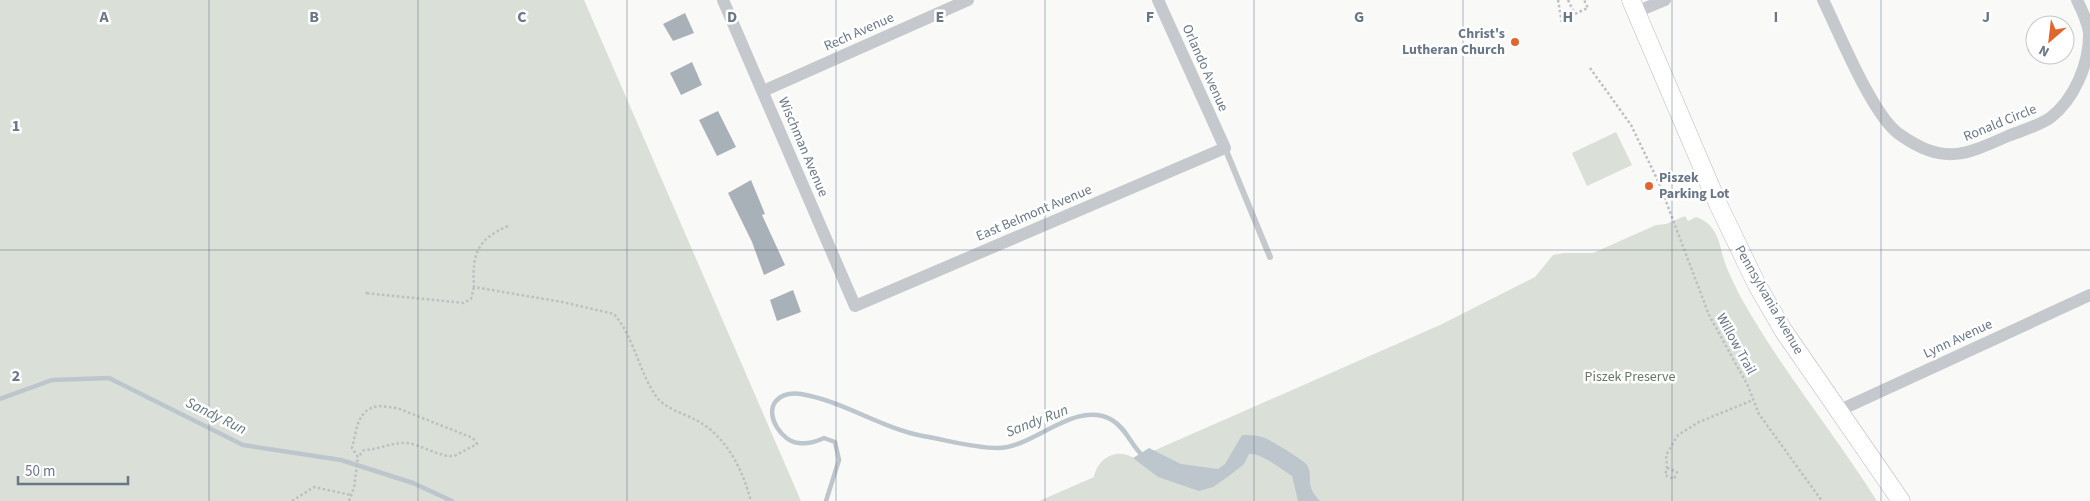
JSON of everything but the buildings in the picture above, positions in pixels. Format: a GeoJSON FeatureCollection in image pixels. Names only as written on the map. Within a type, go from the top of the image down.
{"type":"FeatureCollection","features":[{"type":"Feature","properties":{"kind":"main road","name":"Pennsylvania Avenue"},"geometry":{"type":"LineString","coordinates":[[1633,6],[1740,252],[1783,330],[1901,501]]}},
{"type":"Feature","properties":{"kind":"street","name":"Wischman Avenue"},"geometry":{"type":"LineString","coordinates":[[723,0],[855,306]]}},
{"type":"Feature","properties":{"kind":"street","name":"Rech Avenue"},"geometry":{"type":"LineString","coordinates":[[763,91],[968,0]]}},
{"type":"Feature","properties":{"kind":"street","name":"Orlando Avenue"},"geometry":{"type":"LineString","coordinates":[[1158,0],[1225,148]]}},
{"type":"Feature","properties":{"kind":"street"},"geometry":{"type":"LineString","coordinates":[[1633,6],[1665,0]]}},
{"type":"Feature","properties":{"kind":"street","name":"Ronald Circle"},"geometry":{"type":"LineString","coordinates":[[1823,0],[1875,106],[1886,123],[1898,134],[1925,149],[1950,156],[1978,149],[2049,119],[2067,100],[2081,77],[2089,54],[2089,31],[2077,0]]}},
{"type":"Feature","properties":{"kind":"street","name":"East Belmont Avenue"},"geometry":{"type":"LineString","coordinates":[[855,306],[1225,148]]}},
{"type":"Feature","properties":{"kind":"street","name":"Lynn Avenue"},"geometry":{"type":"LineString","coordinates":[[1838,411],[2090,295]]}},
{"type":"Feature","properties":{"kind":"lane"},"geometry":{"type":"LineString","coordinates":[[1225,148],[1270,257]]}},
{"type":"Feature","properties":{"kind":"path"},"geometry":{"type":"LineString","coordinates":[[1558,0],[1562,23]]}},
{"type":"Feature","properties":{"kind":"path"},"geometry":{"type":"LineString","coordinates":[[1568,0],[1574,14]]}},
{"type":"Feature","properties":{"kind":"path"},"geometry":{"type":"LineString","coordinates":[[1569,19],[1568,17],[1588,8],[1584,0]]}},
{"type":"Feature","properties":{"kind":"path","name":"Willow Trail"},"geometry":{"type":"LineString","coordinates":[[1590,68],[1631,125],[1659,183],[1709,315],[1765,425],[1822,501]]}},
{"type":"Feature","properties":{"kind":"path"},"geometry":{"type":"LineString","coordinates":[[368,293],[463,302],[471,299],[474,287],[473,265],[478,249],[498,230],[508,226]]}},
{"type":"Feature","properties":{"kind":"path"},"geometry":{"type":"LineString","coordinates":[[474,287],[562,302],[614,314],[657,398],[670,407],[704,424],[720,437],[732,455],[751,501]]}},
{"type":"Feature","properties":{"kind":"path"},"geometry":{"type":"LineString","coordinates":[[1667,468],[1677,472],[1674,479],[1664,475],[1667,468],[1666,455],[1678,435],[1699,422],[1753,400]]}},
{"type":"Feature","properties":{"kind":"path"},"geometry":{"type":"LineString","coordinates":[[349,501],[354,488],[358,456],[364,450],[372,450],[382,445],[406,443],[454,456],[475,446],[478,442],[397,408],[372,407],[360,417],[352,448],[358,456]]}},
{"type":"Feature","properties":{"kind":"path"},"geometry":{"type":"LineString","coordinates":[[292,501],[314,488],[351,495]]}},
{"type":"Feature","properties":{"kind":"green space"},"geometry":{"type":"Polygon","coordinates":[[[0,0],[584,0],[801,501],[0,501],[0,0]]]}},
{"type":"Feature","properties":{"kind":"green space"},"geometry":{"type":"Polygon","coordinates":[[[1616,132],[1632,165],[1587,186],[1572,153],[1616,132]]]}},
{"type":"Feature","properties":{"kind":"green space","name":"Piszek Preserve"},"geometry":{"type":"Polygon","coordinates":[[[1685,216],[1688,221],[1696,217],[1710,225],[1717,237],[1729,273],[1755,321],[1877,501],[1039,501],[1094,477],[1100,464],[1110,456],[1122,454],[1135,459],[1440,325],[1535,277],[1553,255],[1593,253],[1656,225],[1666,224],[1685,216]]]}},
{"type":"Feature","properties":{"kind":"shaded area"},"geometry":{"type":"Polygon","coordinates":[[[1242,435],[1257,436],[1274,442],[1305,463],[1309,469],[1312,490],[1320,501],[1298,501],[1292,476],[1271,462],[1253,454],[1249,454],[1244,464],[1213,487],[1199,491],[1158,477],[1133,458],[1149,448],[1181,464],[1218,469],[1225,464],[1242,435]]]}},
{"type":"Feature","properties":{"kind":"waterway","name":"Sandy Run"},"geometry":{"type":"LineString","coordinates":[[0,399],[52,380],[109,378],[243,445],[341,460],[413,483],[452,501]]}},
{"type":"Feature","properties":{"kind":"waterway","name":"Sandy Run"},"geometry":{"type":"LineString","coordinates":[[826,501],[839,460],[835,442],[824,438],[812,442],[799,443],[781,433],[772,413],[776,401],[784,395],[798,394],[817,397],[907,432],[960,444],[989,448],[1012,446],[1069,420],[1098,415],[1117,424],[1144,457]]}},
{"type":"Feature","properties":{"kind":"place","name":"Christ's Lutheran Church"},"geometry":{"type":"Point","coordinates":[1515,42]}},
{"type":"Feature","properties":{"kind":"place","name":"Piszek Parking Lot"},"geometry":{"type":"Point","coordinates":[1649,186]}}]}
